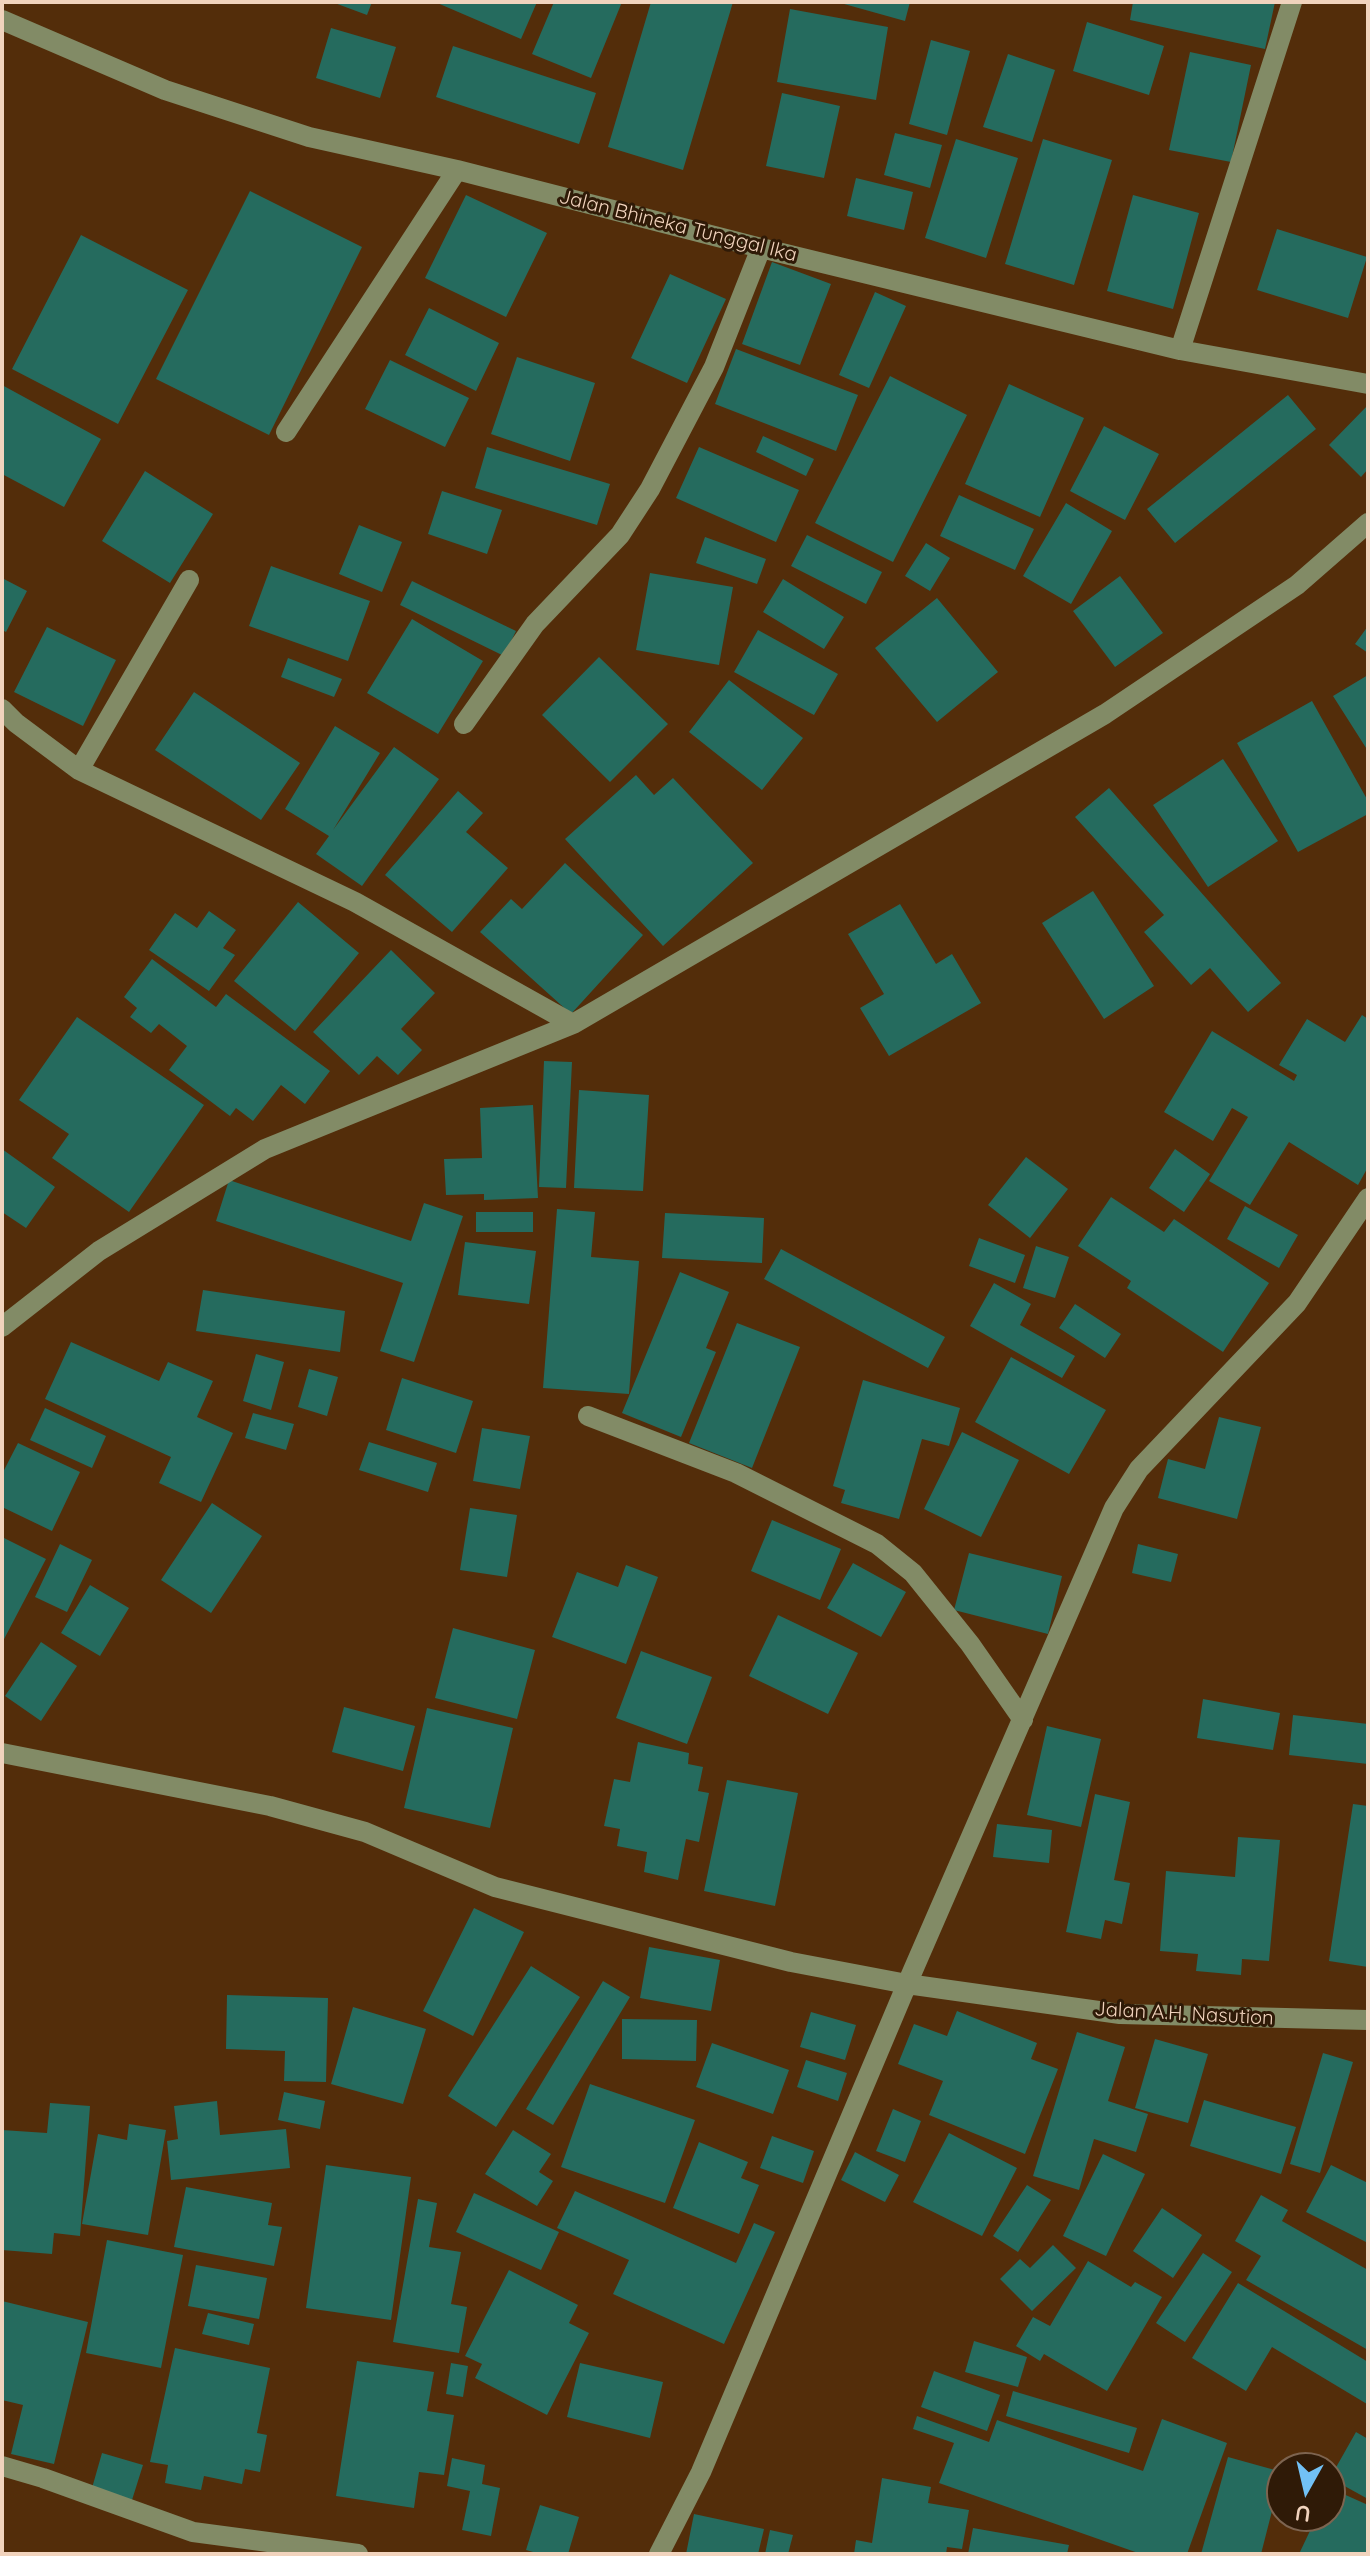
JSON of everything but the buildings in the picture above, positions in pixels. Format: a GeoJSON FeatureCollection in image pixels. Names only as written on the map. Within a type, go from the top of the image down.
{"type":"FeatureCollection","features":[{"type":"Feature","properties":{"kind":"street"},"geometry":{"type":"LineString","coordinates":[[1180,350],[1292,2]]}},
{"type":"Feature","properties":{"kind":"street","name":"Jalan Bhineka Tunggal Ika"},"geometry":{"type":"LineString","coordinates":[[2,20],[165,90],[309,137],[457,170],[1180,350],[1368,384]]}},
{"type":"Feature","properties":{"kind":"street"},"geometry":{"type":"LineString","coordinates":[[286,432],[457,170]]}},
{"type":"Feature","properties":{"kind":"street"},"geometry":{"type":"LineString","coordinates":[[464,724],[535,624],[620,535],[650,489],[714,367],[761,248]]}},
{"type":"Feature","properties":{"kind":"street"},"geometry":{"type":"LineString","coordinates":[[2,1327],[99,1251],[265,1149],[573,1024],[1105,714],[1297,585],[1368,523]]}},
{"type":"Feature","properties":{"kind":"street"},"geometry":{"type":"LineString","coordinates":[[79,770],[189,580]]}},
{"type":"Feature","properties":{"kind":"street"},"geometry":{"type":"LineString","coordinates":[[2,709],[79,770],[355,902],[573,1024]]}},
{"type":"Feature","properties":{"kind":"street"},"geometry":{"type":"LineString","coordinates":[[659,2554],[701,2472],[907,1984],[1114,1508],[1139,1469],[1297,1303],[1368,1198]]}},
{"type":"Feature","properties":{"kind":"street"},"geometry":{"type":"LineString","coordinates":[[588,1416],[736,1473],[877,1544],[913,1573],[970,1644],[1023,1720]]}},
{"type":"Feature","properties":{"kind":"street","name":"Jalan A.H. Nasution"},"geometry":{"type":"LineString","coordinates":[[2,1753],[270,1806],[365,1832],[495,1887],[791,1962],[907,1984],[1120,2014],[1368,2020]]}},
{"type":"Feature","properties":{"kind":"street"},"geometry":{"type":"LineString","coordinates":[[2,2466],[193,2532],[358,2554]]}}]}
